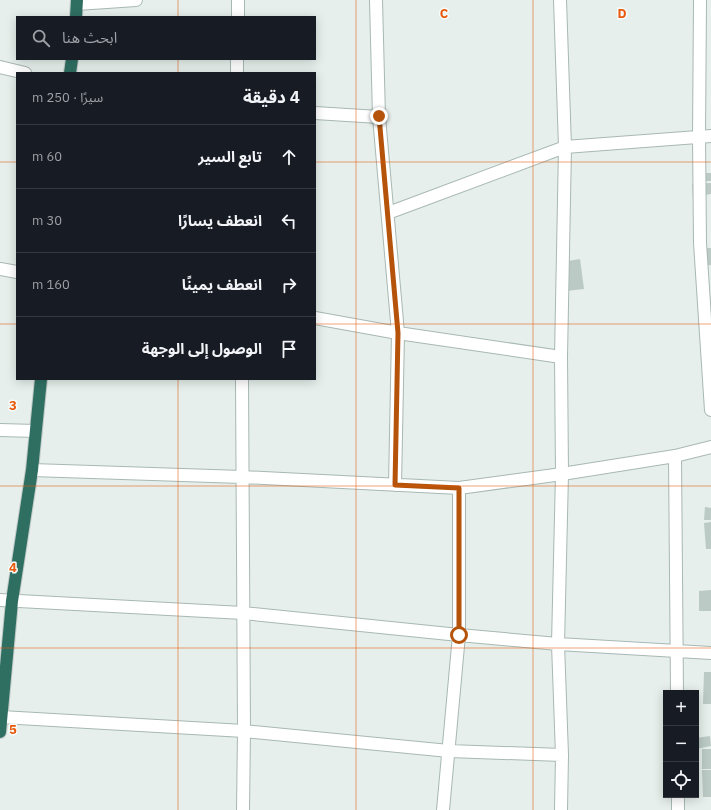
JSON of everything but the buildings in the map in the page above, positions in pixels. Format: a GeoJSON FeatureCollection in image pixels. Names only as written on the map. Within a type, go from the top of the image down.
{"type":"FeatureCollection","features":[{"type":"Feature","properties":{"kind":"highway"},"geometry":{"type":"LineString","coordinates":[[76,16],[77,2]]}},
{"type":"Feature","properties":{"kind":"highway"},"geometry":{"type":"LineString","coordinates":[[70,72],[72,60]]}},
{"type":"Feature","properties":{"kind":"highway"},"geometry":{"type":"LineString","coordinates":[[0,732],[6,600],[32,470],[42,380]]}},
{"type":"Feature","properties":{"kind":"street"},"geometry":{"type":"LineString","coordinates":[[77,2],[136,0]]}},
{"type":"Feature","properties":{"kind":"street"},"geometry":{"type":"LineString","coordinates":[[238,0],[238,16]]}},
{"type":"Feature","properties":{"kind":"street"},"geometry":{"type":"LineString","coordinates":[[376,0],[379,116],[398,333],[395,485]]}},
{"type":"Feature","properties":{"kind":"street"},"geometry":{"type":"LineString","coordinates":[[560,0],[565,147],[561,357],[562,474],[558,644],[562,755],[561,810]]}},
{"type":"Feature","properties":{"kind":"street"},"geometry":{"type":"LineString","coordinates":[[700,0],[705,136],[705,243],[711,410]]}},
{"type":"Feature","properties":{"kind":"street"},"geometry":{"type":"LineString","coordinates":[[237,60],[237,72]]}},
{"type":"Feature","properties":{"kind":"street"},"geometry":{"type":"LineString","coordinates":[[0,67],[21,72]]}},
{"type":"Feature","properties":{"kind":"street"},"geometry":{"type":"LineString","coordinates":[[316,113],[379,116]]}},
{"type":"Feature","properties":{"kind":"street"},"geometry":{"type":"LineString","coordinates":[[388,213],[565,147],[705,136]]}},
{"type":"Feature","properties":{"kind":"street"},"geometry":{"type":"LineString","coordinates":[[0,269],[16,272]]}},
{"type":"Feature","properties":{"kind":"street"},"geometry":{"type":"LineString","coordinates":[[316,318],[398,333],[561,357]]}},
{"type":"Feature","properties":{"kind":"street"},"geometry":{"type":"LineString","coordinates":[[242,380],[243,810]]}},
{"type":"Feature","properties":{"kind":"street"},"geometry":{"type":"LineString","coordinates":[[0,430],[36,431]]}},
{"type":"Feature","properties":{"kind":"street"},"geometry":{"type":"LineString","coordinates":[[32,470],[242,477],[459,488],[562,474],[675,456],[711,447]]}},
{"type":"Feature","properties":{"kind":"street"},"geometry":{"type":"LineString","coordinates":[[675,456],[677,690]]}},
{"type":"Feature","properties":{"kind":"street"},"geometry":{"type":"LineString","coordinates":[[443,810],[459,635],[459,488]]}},
{"type":"Feature","properties":{"kind":"street"},"geometry":{"type":"LineString","coordinates":[[6,600],[243,613],[558,644],[711,653]]}},
{"type":"Feature","properties":{"kind":"street"},"geometry":{"type":"LineString","coordinates":[[1,717],[244,731],[449,751],[562,755]]}},
{"type":"Feature","properties":{"kind":"street"},"geometry":{"type":"LineString","coordinates":[[678,798],[678,810]]}},
{"type":"Feature","properties":{"kind":"route"},"geometry":{"type":"LineString","coordinates":[[379,116],[398,333],[395,485],[459,488],[459,635]]}}]}
